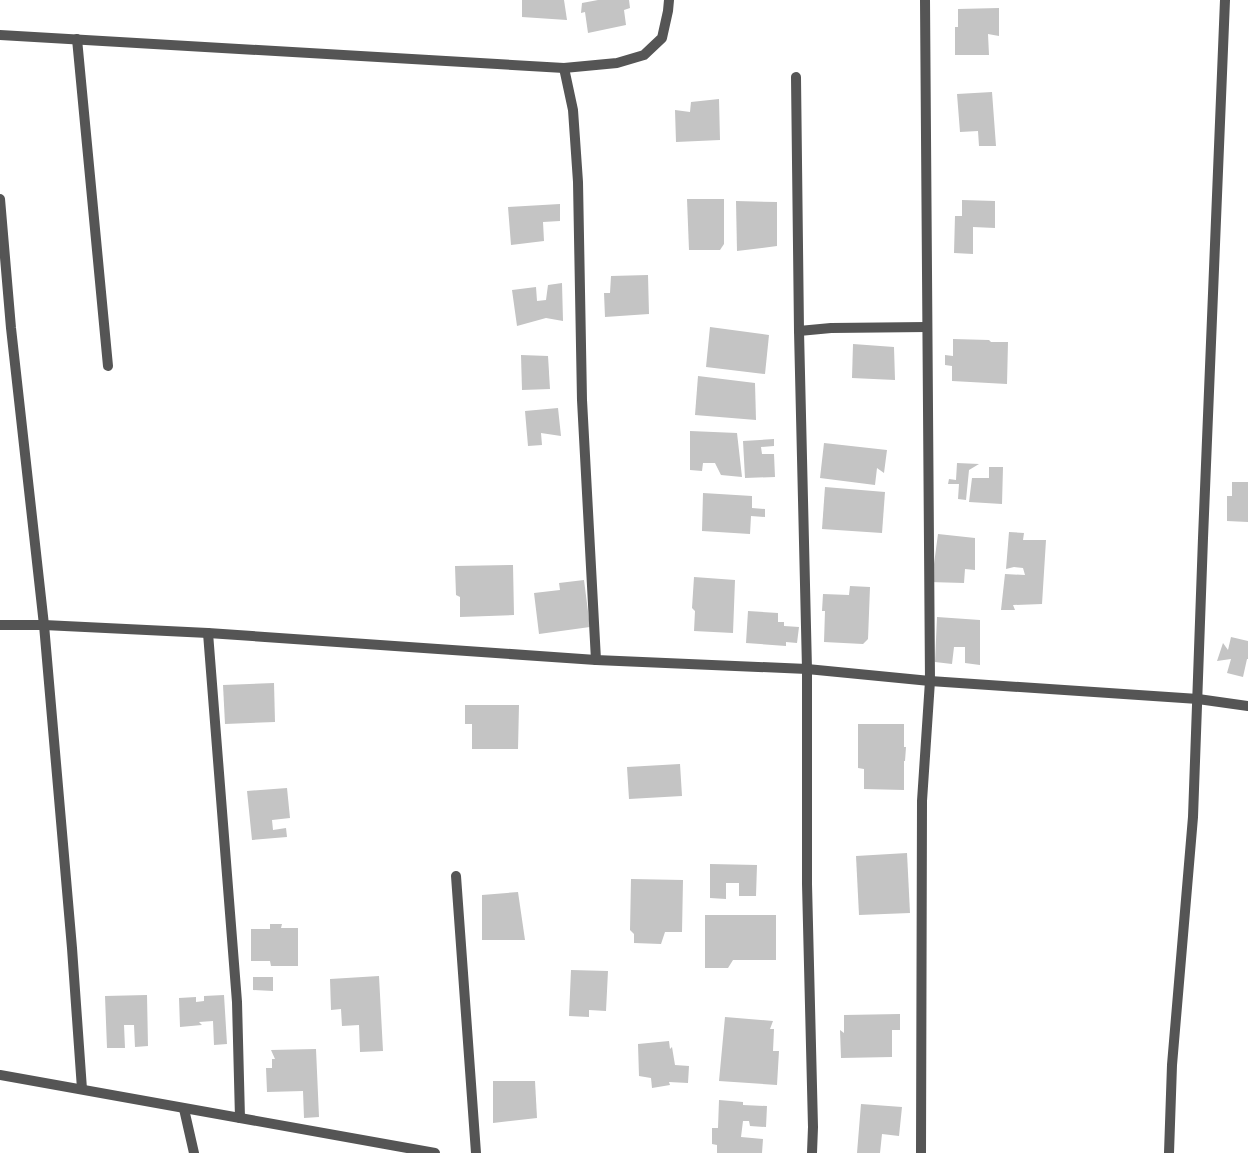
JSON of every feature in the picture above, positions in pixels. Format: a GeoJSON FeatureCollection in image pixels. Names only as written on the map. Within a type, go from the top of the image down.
{"type":"FeatureCollection","features":[{"type":"Feature","properties":{"kind":"street"},"geometry":{"type":"LineString","coordinates":[[0,34],[564,68],[617,63],[644,55],[662,38],[669,0]]}},
{"type":"Feature","properties":{"kind":"street"},"geometry":{"type":"LineString","coordinates":[[921,1153],[922,801],[930,681],[925,0]]}},
{"type":"Feature","properties":{"kind":"street"},"geometry":{"type":"LineString","coordinates":[[1169,1153],[1172,1065],[1193,817],[1226,0]]}},
{"type":"Feature","properties":{"kind":"street"},"geometry":{"type":"LineString","coordinates":[[77,39],[108,366]]}},
{"type":"Feature","properties":{"kind":"street"},"geometry":{"type":"LineString","coordinates":[[564,68],[573,110],[578,182],[582,400],[596,660]]}},
{"type":"Feature","properties":{"kind":"street"},"geometry":{"type":"LineString","coordinates":[[796,77],[799,331],[807,670],[807,884],[813,1127],[812,1153]]}},
{"type":"Feature","properties":{"kind":"street"},"geometry":{"type":"LineString","coordinates":[[0,199],[11,328],[44,625],[72,948],[82,1089]]}},
{"type":"Feature","properties":{"kind":"street"},"geometry":{"type":"LineString","coordinates":[[799,331],[831,328],[927,327]]}},
{"type":"Feature","properties":{"kind":"street"},"geometry":{"type":"LineString","coordinates":[[0,626],[44,625],[208,633],[596,660],[807,670],[930,681],[1198,699],[1248,706]]}},
{"type":"Feature","properties":{"kind":"street"},"geometry":{"type":"LineString","coordinates":[[208,633],[237,1002],[240,1118]]}},
{"type":"Feature","properties":{"kind":"street"},"geometry":{"type":"LineString","coordinates":[[456,876],[476,1153]]}},
{"type":"Feature","properties":{"kind":"street"},"geometry":{"type":"LineString","coordinates":[[0,1075],[435,1153]]}},
{"type":"Feature","properties":{"kind":"street"},"geometry":{"type":"LineString","coordinates":[[184,1109],[194,1153]]}},
{"type":"Feature","properties":{"kind":"building"},"geometry":{"type":"Polygon","coordinates":[[[522,0],[564,0],[567,20],[522,17],[522,0]]]}},
{"type":"Feature","properties":{"kind":"building"},"geometry":{"type":"Polygon","coordinates":[[[598,0],[629,0],[630,8],[624,10],[626,25],[588,33],[585,12],[581,13],[582,3],[598,0]]]}},
{"type":"Feature","properties":{"kind":"building"},"geometry":{"type":"Polygon","coordinates":[[[999,8],[999,36],[988,34],[989,55],[955,55],[955,27],[958,27],[958,9],[999,8]]]}},
{"type":"Feature","properties":{"kind":"building"},"geometry":{"type":"Polygon","coordinates":[[[992,92],[996,146],[979,146],[978,131],[960,132],[957,94],[992,92]]]}},
{"type":"Feature","properties":{"kind":"building"},"geometry":{"type":"Polygon","coordinates":[[[719,99],[720,140],[676,142],[675,110],[690,112],[691,102],[719,99]]]}},
{"type":"Feature","properties":{"kind":"building"},"geometry":{"type":"Polygon","coordinates":[[[687,199],[724,199],[724,244],[720,250],[689,250],[687,199]]]}},
{"type":"Feature","properties":{"kind":"building"},"geometry":{"type":"Polygon","coordinates":[[[962,200],[995,201],[995,228],[973,227],[973,254],[954,253],[955,216],[962,216],[962,200]]]}},
{"type":"Feature","properties":{"kind":"building"},"geometry":{"type":"Polygon","coordinates":[[[736,201],[777,202],[777,246],[737,251],[736,201]]]}},
{"type":"Feature","properties":{"kind":"building"},"geometry":{"type":"Polygon","coordinates":[[[560,204],[560,221],[543,222],[544,241],[511,245],[508,207],[560,204]]]}},
{"type":"Feature","properties":{"kind":"building"},"geometry":{"type":"Polygon","coordinates":[[[648,275],[649,314],[605,317],[604,293],[610,293],[611,276],[648,275]]]}},
{"type":"Feature","properties":{"kind":"building"},"geometry":{"type":"Polygon","coordinates":[[[562,283],[563,321],[546,318],[517,326],[512,290],[536,287],[537,301],[546,300],[548,285],[562,283]]]}},
{"type":"Feature","properties":{"kind":"building"},"geometry":{"type":"Polygon","coordinates":[[[710,327],[769,335],[765,374],[706,367],[710,327]]]}},
{"type":"Feature","properties":{"kind":"building"},"geometry":{"type":"Polygon","coordinates":[[[953,339],[1008,342],[1007,384],[952,381],[952,366],[945,365],[945,355],[953,356],[953,339]]]}},
{"type":"Feature","properties":{"kind":"building"},"geometry":{"type":"Polygon","coordinates":[[[853,344],[894,347],[895,380],[852,378],[853,344]]]}},
{"type":"Feature","properties":{"kind":"building"},"geometry":{"type":"Polygon","coordinates":[[[521,355],[548,356],[550,389],[522,390],[521,355]]]}},
{"type":"Feature","properties":{"kind":"building"},"geometry":{"type":"Polygon","coordinates":[[[698,376],[755,383],[756,420],[695,415],[698,376]]]}},
{"type":"Feature","properties":{"kind":"building"},"geometry":{"type":"Polygon","coordinates":[[[558,408],[561,436],[541,433],[542,445],[528,446],[525,411],[558,408]]]}},
{"type":"Feature","properties":{"kind":"building"},"geometry":{"type":"Polygon","coordinates":[[[690,431],[737,433],[742,477],[721,475],[715,463],[703,463],[702,471],[690,470],[690,431]]]}},
{"type":"Feature","properties":{"kind":"building"},"geometry":{"type":"Polygon","coordinates":[[[774,439],[774,446],[761,447],[762,454],[774,454],[775,477],[745,478],[743,441],[774,439]]]}},
{"type":"Feature","properties":{"kind":"building"},"geometry":{"type":"Polygon","coordinates":[[[824,443],[887,450],[884,473],[877,468],[875,485],[820,478],[824,443]]]}},
{"type":"Feature","properties":{"kind":"building"},"geometry":{"type":"Polygon","coordinates":[[[957,463],[979,464],[969,470],[966,500],[958,499],[959,484],[948,484],[949,479],[956,480],[957,463]]]}},
{"type":"Feature","properties":{"kind":"building"},"geometry":{"type":"Polygon","coordinates":[[[989,467],[1003,467],[1002,504],[969,502],[972,478],[989,478],[989,467]]]}},
{"type":"Feature","properties":{"kind":"building"},"geometry":{"type":"Polygon","coordinates":[[[1232,482],[1248,482],[1248,522],[1227,521],[1227,496],[1232,496],[1232,482]]]}},
{"type":"Feature","properties":{"kind":"building"},"geometry":{"type":"Polygon","coordinates":[[[825,487],[885,492],[882,533],[822,529],[825,487]]]}},
{"type":"Feature","properties":{"kind":"building"},"geometry":{"type":"Polygon","coordinates":[[[703,493],[752,496],[752,508],[765,509],[765,517],[751,516],[750,534],[702,531],[703,493]]]}},
{"type":"Feature","properties":{"kind":"building"},"geometry":{"type":"Polygon","coordinates":[[[1009,532],[1024,533],[1023,540],[1046,540],[1042,604],[1013,605],[1015,610],[1001,610],[1005,574],[1025,575],[1023,568],[1014,567],[1006,569],[1009,532]]]}},
{"type":"Feature","properties":{"kind":"building"},"geometry":{"type":"Polygon","coordinates":[[[938,534],[975,538],[975,570],[965,569],[964,583],[929,582],[931,566],[934,564],[938,534]]]}},
{"type":"Feature","properties":{"kind":"building"},"geometry":{"type":"Polygon","coordinates":[[[513,565],[514,615],[460,617],[460,597],[456,595],[455,566],[513,565]]]}},
{"type":"Feature","properties":{"kind":"building"},"geometry":{"type":"Polygon","coordinates":[[[694,577],[735,580],[733,633],[694,631],[695,611],[692,608],[694,577]]]}},
{"type":"Feature","properties":{"kind":"building"},"geometry":{"type":"Polygon","coordinates":[[[584,580],[590,627],[539,634],[534,593],[560,590],[559,583],[584,580]]]}},
{"type":"Feature","properties":{"kind":"building"},"geometry":{"type":"Polygon","coordinates":[[[850,586],[870,587],[868,639],[863,644],[824,642],[825,611],[822,611],[823,594],[849,595],[850,586]]]}},
{"type":"Feature","properties":{"kind":"building"},"geometry":{"type":"Polygon","coordinates":[[[748,611],[778,613],[778,622],[784,622],[784,626],[799,627],[797,643],[786,642],[786,646],[746,643],[748,611]]]}},
{"type":"Feature","properties":{"kind":"building"},"geometry":{"type":"Polygon","coordinates":[[[937,617],[980,620],[980,665],[965,663],[965,647],[954,647],[952,664],[935,662],[937,617]]]}},
{"type":"Feature","properties":{"kind":"building"},"geometry":{"type":"Polygon","coordinates":[[[1231,637],[1248,641],[1248,659],[1243,677],[1227,673],[1231,659],[1217,661],[1223,643],[1228,650],[1231,637]]]}},
{"type":"Feature","properties":{"kind":"building"},"geometry":{"type":"Polygon","coordinates":[[[274,683],[275,722],[225,724],[223,685],[274,683]]]}},
{"type":"Feature","properties":{"kind":"building"},"geometry":{"type":"Polygon","coordinates":[[[465,705],[519,705],[518,749],[472,749],[472,724],[465,724],[465,705]]]}},
{"type":"Feature","properties":{"kind":"building"},"geometry":{"type":"Polygon","coordinates":[[[858,724],[904,724],[904,747],[906,747],[904,761],[904,790],[864,789],[864,769],[858,768],[858,724]]]}},
{"type":"Feature","properties":{"kind":"building"},"geometry":{"type":"Polygon","coordinates":[[[680,764],[682,796],[629,799],[627,767],[680,764]]]}},
{"type":"Feature","properties":{"kind":"building"},"geometry":{"type":"Polygon","coordinates":[[[287,788],[290,818],[272,820],[273,830],[286,828],[287,837],[252,840],[247,791],[287,788]]]}},
{"type":"Feature","properties":{"kind":"building"},"geometry":{"type":"Polygon","coordinates":[[[907,853],[910,913],[859,915],[856,856],[907,853]]]}},
{"type":"Feature","properties":{"kind":"building"},"geometry":{"type":"Polygon","coordinates":[[[710,864],[757,865],[756,896],[739,896],[739,883],[726,883],[726,899],[710,898],[710,864]]]}},
{"type":"Feature","properties":{"kind":"building"},"geometry":{"type":"Polygon","coordinates":[[[631,879],[683,880],[682,932],[665,932],[661,944],[634,943],[634,934],[630,930],[631,879]]]}},
{"type":"Feature","properties":{"kind":"building"},"geometry":{"type":"Polygon","coordinates":[[[518,892],[525,940],[482,940],[482,895],[518,892]]]}},
{"type":"Feature","properties":{"kind":"building"},"geometry":{"type":"Polygon","coordinates":[[[705,915],[776,915],[776,960],[733,960],[728,968],[705,968],[705,915]]]}},
{"type":"Feature","properties":{"kind":"building"},"geometry":{"type":"Polygon","coordinates":[[[270,924],[282,924],[281,928],[298,928],[298,966],[271,966],[270,961],[251,961],[251,929],[270,929],[270,924]]]}},
{"type":"Feature","properties":{"kind":"building"},"geometry":{"type":"Polygon","coordinates":[[[571,970],[608,971],[606,1011],[589,1010],[589,1017],[569,1016],[571,970]]]}},
{"type":"Feature","properties":{"kind":"building"},"geometry":{"type":"Polygon","coordinates":[[[379,976],[383,1051],[360,1052],[359,1025],[342,1026],[341,1009],[331,1010],[330,979],[379,976]]]}},
{"type":"Feature","properties":{"kind":"building"},"geometry":{"type":"Polygon","coordinates":[[[253,977],[273,977],[273,991],[253,990],[253,977]]]}},
{"type":"Feature","properties":{"kind":"building"},"geometry":{"type":"Polygon","coordinates":[[[147,995],[148,1046],[135,1047],[134,1025],[124,1025],[125,1048],[107,1048],[105,996],[147,995]]]}},
{"type":"Feature","properties":{"kind":"building"},"geometry":{"type":"Polygon","coordinates":[[[224,995],[227,1044],[214,1045],[213,1021],[199,1022],[202,1025],[180,1027],[179,998],[196,997],[196,1002],[204,1001],[204,996],[224,995]]]}},
{"type":"Feature","properties":{"kind":"building"},"geometry":{"type":"Polygon","coordinates":[[[900,1014],[900,1030],[892,1030],[892,1057],[841,1058],[840,1030],[844,1033],[844,1015],[900,1014]]]}},
{"type":"Feature","properties":{"kind":"building"},"geometry":{"type":"Polygon","coordinates":[[[725,1017],[773,1021],[770,1029],[774,1029],[773,1051],[779,1051],[777,1085],[719,1081],[725,1017]]]}},
{"type":"Feature","properties":{"kind":"building"},"geometry":{"type":"Polygon","coordinates":[[[669,1041],[670,1049],[672,1047],[675,1065],[689,1066],[688,1083],[669,1082],[670,1085],[652,1088],[651,1078],[639,1076],[638,1044],[669,1041]]]}},
{"type":"Feature","properties":{"kind":"building"},"geometry":{"type":"Polygon","coordinates":[[[316,1049],[319,1117],[304,1118],[303,1091],[267,1092],[266,1068],[272,1068],[272,1059],[275,1059],[271,1050],[316,1049]]]}},
{"type":"Feature","properties":{"kind":"building"},"geometry":{"type":"Polygon","coordinates":[[[493,1081],[535,1081],[537,1118],[493,1123],[493,1081]]]}},
{"type":"Feature","properties":{"kind":"building"},"geometry":{"type":"Polygon","coordinates":[[[719,1100],[743,1102],[743,1105],[767,1106],[766,1127],[750,1126],[749,1121],[743,1121],[741,1137],[763,1139],[762,1153],[717,1153],[717,1145],[712,1144],[712,1128],[718,1128],[719,1100]]]}},
{"type":"Feature","properties":{"kind":"building"},"geometry":{"type":"Polygon","coordinates":[[[861,1104],[902,1107],[899,1136],[882,1134],[880,1153],[857,1153],[861,1104]]]}}]}
